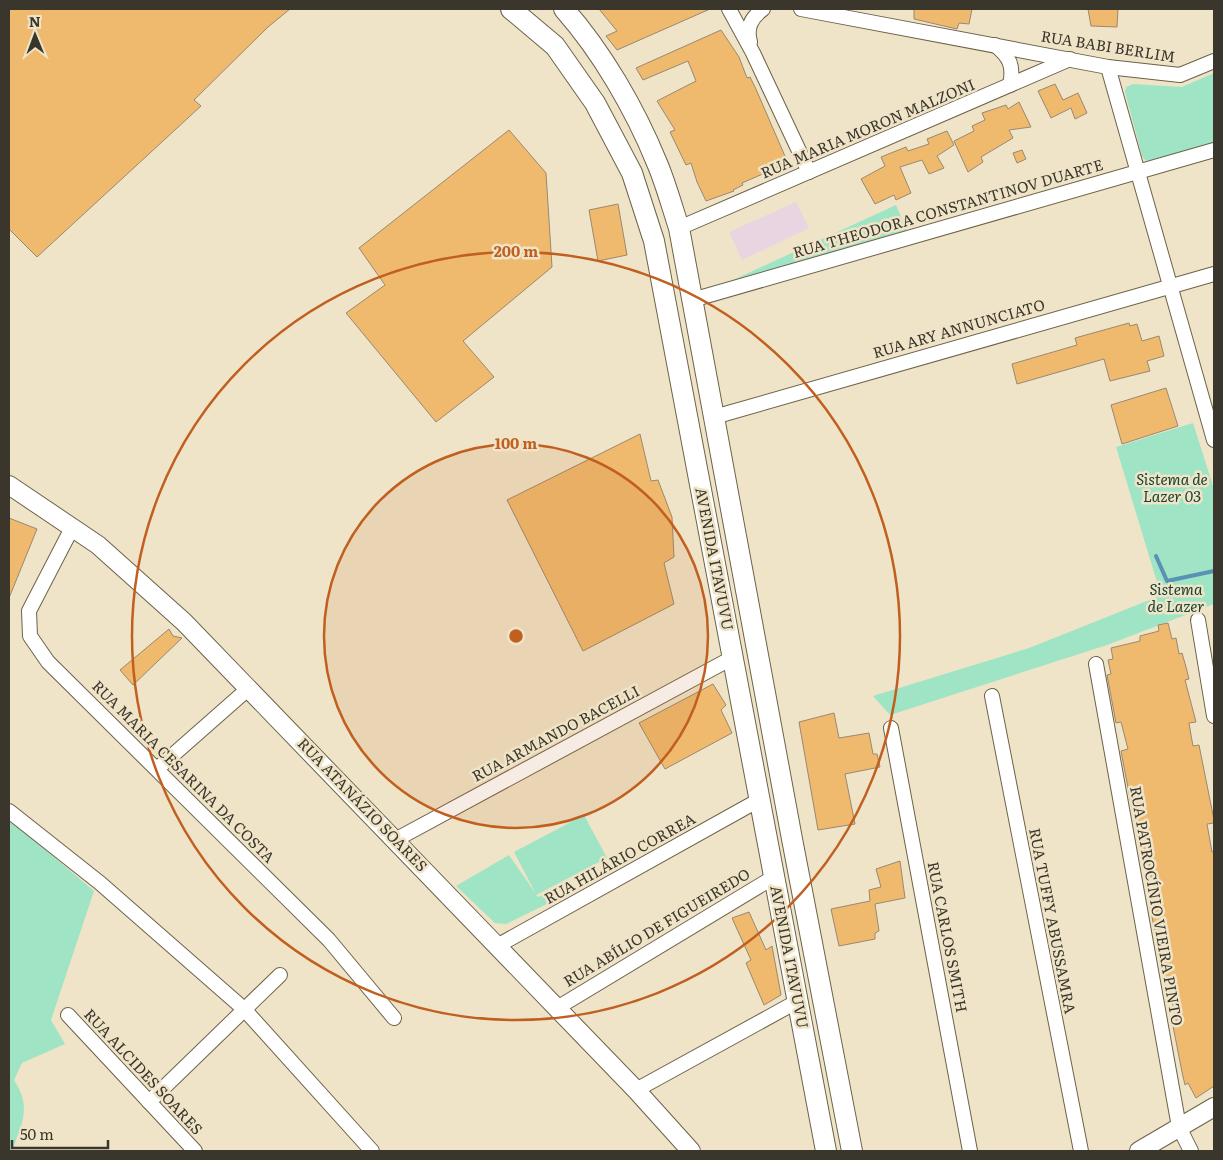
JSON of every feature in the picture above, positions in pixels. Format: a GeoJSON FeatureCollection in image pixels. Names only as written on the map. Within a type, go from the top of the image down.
{"type":"FeatureCollection","features":[{"type":"Feature","properties":{"kind":"main road","name":"AVENIDA ITAVUVU"},"geometry":{"type":"LineString","coordinates":[[510,9],[555,46],[595,103],[632,173],[656,251],[826,1151]]}},
{"type":"Feature","properties":{"kind":"main road","name":"AVENIDA ITAVUVU"},"geometry":{"type":"LineString","coordinates":[[564,9],[585,32],[620,88],[657,162],[679,228],[852,1151]]}},
{"type":"Feature","properties":{"kind":"main road"},"geometry":{"type":"LineString","coordinates":[[656,251],[665,237],[679,228]]}},
{"type":"Feature","properties":{"kind":"main road"},"geometry":{"type":"LineString","coordinates":[[683,396],[696,414],[714,417]]}},
{"type":"Feature","properties":{"kind":"main road"},"geometry":{"type":"LineString","coordinates":[[759,800],[773,809],[792,839]]}},
{"type":"Feature","properties":{"kind":"street"},"geometry":{"type":"LineString","coordinates":[[729,9],[753,53],[809,172]]}},
{"type":"Feature","properties":{"kind":"street"},"geometry":{"type":"LineString","coordinates":[[753,53],[748,34],[750,23],[763,9]]}},
{"type":"Feature","properties":{"kind":"street","name":"RUA BABI BERLIM"},"geometry":{"type":"LineString","coordinates":[[802,9],[1108,66],[1180,75],[1214,61]]}},
{"type":"Feature","properties":{"kind":"street"},"geometry":{"type":"LineString","coordinates":[[994,45],[1006,54],[1013,67],[1010,85]]}},
{"type":"Feature","properties":{"kind":"street","name":"RUA MARIA MORON MALZONI"},"geometry":{"type":"LineString","coordinates":[[679,228],[1070,59]]}},
{"type":"Feature","properties":{"kind":"street"},"geometry":{"type":"LineString","coordinates":[[1108,66],[1170,286],[1209,402],[1214,440]]}},
{"type":"Feature","properties":{"kind":"street","name":"RUA THEODORA CONSTANTINOV DUARTE"},"geometry":{"type":"LineString","coordinates":[[692,300],[1214,150]]}},
{"type":"Feature","properties":{"kind":"street","name":"RUA ARY ANNUNCIATO"},"geometry":{"type":"LineString","coordinates":[[714,417],[1214,274]]}},
{"type":"Feature","properties":{"kind":"street","name":"RUA ATANÁZIO SOARES"},"geometry":{"type":"LineString","coordinates":[[9,485],[98,545],[152,592],[249,688],[636,1090],[691,1151]]}},
{"type":"Feature","properties":{"kind":"street","name":"RUA MARIA CESARINA DA COSTA"},"geometry":{"type":"LineString","coordinates":[[72,528],[29,611],[30,636],[48,662],[329,940],[394,1018]]}},
{"type":"Feature","properties":{"kind":"street"},"geometry":{"type":"LineString","coordinates":[[1198,620],[1214,716]]}},
{"type":"Feature","properties":{"kind":"street","name":"RUA ARMANDO BACELLI"},"geometry":{"type":"LineString","coordinates":[[395,840],[732,658]]}},
{"type":"Feature","properties":{"kind":"street","name":"RUA PATROCÍNIO VIEIRA PINTO"},"geometry":{"type":"LineString","coordinates":[[1096,664],[1179,1127],[1191,1151]]}},
{"type":"Feature","properties":{"kind":"street"},"geometry":{"type":"LineString","coordinates":[[156,769],[249,688]]}},
{"type":"Feature","properties":{"kind":"street","name":"RUA TUFFY ABUSSAMRA"},"geometry":{"type":"LineString","coordinates":[[992,696],[1081,1151]]}},
{"type":"Feature","properties":{"kind":"street","name":"RUA CARLOS SMITH"},"geometry":{"type":"LineString","coordinates":[[891,728],[970,1151]]}},
{"type":"Feature","properties":{"kind":"street","name":"RUA HILÁRIO CORREA"},"geometry":{"type":"LineString","coordinates":[[497,946],[759,800]]}},
{"type":"Feature","properties":{"kind":"street"},"geometry":{"type":"LineString","coordinates":[[9,811],[100,883],[244,1009],[372,1151]]}},
{"type":"Feature","properties":{"kind":"street","name":"RUA ABÍLIO DE FIGUEIREDO"},"geometry":{"type":"LineString","coordinates":[[557,1008],[774,876]]}},
{"type":"Feature","properties":{"kind":"street"},"geometry":{"type":"LineString","coordinates":[[149,1102],[280,975]]}},
{"type":"Feature","properties":{"kind":"street"},"geometry":{"type":"LineString","coordinates":[[636,1090],[798,1001]]}},
{"type":"Feature","properties":{"kind":"street","name":"RUA ALCIDES SOARES"},"geometry":{"type":"LineString","coordinates":[[68,1015],[195,1151]]}},
{"type":"Feature","properties":{"kind":"street"},"geometry":{"type":"LineString","coordinates":[[1139,1151],[1214,1108]]}},
{"type":"Feature","properties":{"kind":"shaded area"},"geometry":{"type":"Polygon","coordinates":[[[796,202],[809,228],[742,260],[729,232],[796,202]]]}},
{"type":"Feature","properties":{"kind":"green space"},"geometry":{"type":"Polygon","coordinates":[[[1214,73],[1214,143],[1151,161],[1145,160],[1142,156],[1125,92],[1126,87],[1133,84],[1182,87],[1214,73]]]}},
{"type":"Feature","properties":{"kind":"green space"},"geometry":{"type":"Polygon","coordinates":[[[896,205],[908,233],[709,291],[896,205]]]}},
{"type":"Feature","properties":{"kind":"green space"},"geometry":{"type":"Polygon","coordinates":[[[1193,423],[1214,489],[1214,604],[1107,645],[890,715],[873,696],[1029,648],[1157,597],[1157,582],[1116,447],[1193,423]]]}},
{"type":"Feature","properties":{"kind":"green space"},"geometry":{"type":"Polygon","coordinates":[[[584,815],[607,858],[536,895],[538,897],[556,890],[553,901],[506,924],[495,923],[456,886],[509,855],[536,894],[514,852],[584,815]]]}},
{"type":"Feature","properties":{"kind":"green space"},"geometry":{"type":"Polygon","coordinates":[[[9,819],[94,891],[51,1020],[65,1044],[22,1063],[14,1080],[23,1099],[24,1115],[12,1151],[9,1151],[9,819]]]}},
{"type":"Feature","properties":{"kind":"building"},"geometry":{"type":"Polygon","coordinates":[[[9,9],[290,9],[268,27],[194,100],[201,106],[37,257],[9,229],[9,9]]]}},
{"type":"Feature","properties":{"kind":"building"},"geometry":{"type":"Polygon","coordinates":[[[599,9],[710,9],[617,50],[606,36],[617,31],[599,9]]]}},
{"type":"Feature","properties":{"kind":"building"},"geometry":{"type":"Polygon","coordinates":[[[914,9],[972,9],[969,24],[959,23],[957,29],[914,19],[914,9]]]}},
{"type":"Feature","properties":{"kind":"building"},"geometry":{"type":"Polygon","coordinates":[[[1088,9],[1118,9],[1117,27],[1091,26],[1088,9]]]}},
{"type":"Feature","properties":{"kind":"building"},"geometry":{"type":"Polygon","coordinates":[[[721,30],[739,57],[747,78],[750,77],[788,163],[742,183],[743,185],[734,191],[706,201],[691,163],[686,165],[670,132],[675,130],[657,101],[696,81],[688,61],[643,80],[636,68],[721,30]]]}},
{"type":"Feature","properties":{"kind":"building"},"geometry":{"type":"Polygon","coordinates":[[[1055,84],[1063,100],[1078,93],[1087,113],[1075,119],[1071,108],[1051,118],[1038,91],[1055,84]]]}},
{"type":"Feature","properties":{"kind":"building"},"geometry":{"type":"Polygon","coordinates":[[[1019,102],[1031,127],[1009,130],[1013,138],[981,157],[983,162],[968,172],[954,141],[974,131],[972,126],[985,120],[982,113],[1006,105],[1008,109],[1019,102]]]}},
{"type":"Feature","properties":{"kind":"building"},"geometry":{"type":"Polygon","coordinates":[[[509,130],[546,173],[552,267],[463,341],[494,377],[436,422],[346,313],[385,285],[359,248],[509,130]]]}},
{"type":"Feature","properties":{"kind":"building"},"geometry":{"type":"Polygon","coordinates":[[[947,131],[954,145],[937,156],[944,168],[929,174],[922,160],[900,167],[911,193],[896,200],[894,195],[875,204],[861,179],[885,166],[881,157],[906,147],[908,151],[929,144],[927,139],[947,131]]]}},
{"type":"Feature","properties":{"kind":"building"},"geometry":{"type":"Polygon","coordinates":[[[1022,150],[1026,159],[1017,163],[1013,153],[1022,150]]]}},
{"type":"Feature","properties":{"kind":"building"},"geometry":{"type":"Polygon","coordinates":[[[618,204],[627,255],[598,261],[589,210],[618,204]]]}},
{"type":"Feature","properties":{"kind":"building"},"geometry":{"type":"Polygon","coordinates":[[[1129,323],[1130,326],[1137,324],[1142,341],[1159,336],[1164,356],[1147,361],[1150,371],[1110,381],[1104,359],[1017,384],[1012,364],[1077,345],[1075,338],[1129,323]]]}},
{"type":"Feature","properties":{"kind":"building"},"geometry":{"type":"Polygon","coordinates":[[[1166,388],[1178,426],[1122,444],[1111,405],[1166,388]]]}},
{"type":"Feature","properties":{"kind":"building"},"geometry":{"type":"Polygon","coordinates":[[[640,434],[651,481],[658,480],[672,517],[674,557],[664,563],[674,604],[583,651],[507,500],[640,434]]]}},
{"type":"Feature","properties":{"kind":"building"},"geometry":{"type":"Polygon","coordinates":[[[9,518],[37,529],[9,598],[9,518]]]}},
{"type":"Feature","properties":{"kind":"building"},"geometry":{"type":"Polygon","coordinates":[[[1168,623],[1172,639],[1176,638],[1179,654],[1182,653],[1189,679],[1185,680],[1196,722],[1189,723],[1191,735],[1193,746],[1199,745],[1214,820],[1214,823],[1207,824],[1212,852],[1214,851],[1214,1086],[1196,1098],[1188,1083],[1185,1085],[1182,1072],[1173,1026],[1177,1025],[1170,991],[1167,992],[1148,897],[1154,895],[1149,864],[1145,850],[1140,851],[1121,751],[1128,749],[1121,722],[1116,723],[1107,675],[1111,674],[1108,660],[1113,659],[1111,648],[1140,641],[1140,636],[1159,631],[1158,625],[1168,623]]]}},
{"type":"Feature","properties":{"kind":"building"},"geometry":{"type":"Polygon","coordinates":[[[169,629],[173,636],[182,638],[133,685],[120,670],[169,629]]]}},
{"type":"Feature","properties":{"kind":"building"},"geometry":{"type":"Polygon","coordinates":[[[713,684],[726,705],[721,710],[732,733],[665,769],[639,723],[713,684]]]}},
{"type":"Feature","properties":{"kind":"building"},"geometry":{"type":"Polygon","coordinates":[[[834,713],[839,738],[869,733],[873,754],[877,754],[880,767],[845,774],[855,824],[818,830],[799,722],[834,713]]]}},
{"type":"Feature","properties":{"kind":"building"},"geometry":{"type":"Polygon","coordinates":[[[900,861],[905,898],[875,904],[879,931],[875,933],[875,939],[839,946],[831,909],[870,901],[869,890],[881,887],[876,869],[900,861]]]}},
{"type":"Feature","properties":{"kind":"building"},"geometry":{"type":"Polygon","coordinates":[[[749,912],[766,950],[772,946],[781,995],[764,1005],[746,963],[751,960],[732,918],[749,912]]]}},
{"type":"Feature","properties":{"kind":"waterway"},"geometry":{"type":"LineString","coordinates":[[1156,556],[1167,581],[1214,571]]}},
{"type":"Feature","properties":{"kind":"park label","name":"Sistema de Lazer 03"},"geometry":{"type":"Point","coordinates":[1172,488]}},
{"type":"Feature","properties":{"kind":"park label","name":"Sistema de Lazer"},"geometry":{"type":"Point","coordinates":[1176,598]}}]}
